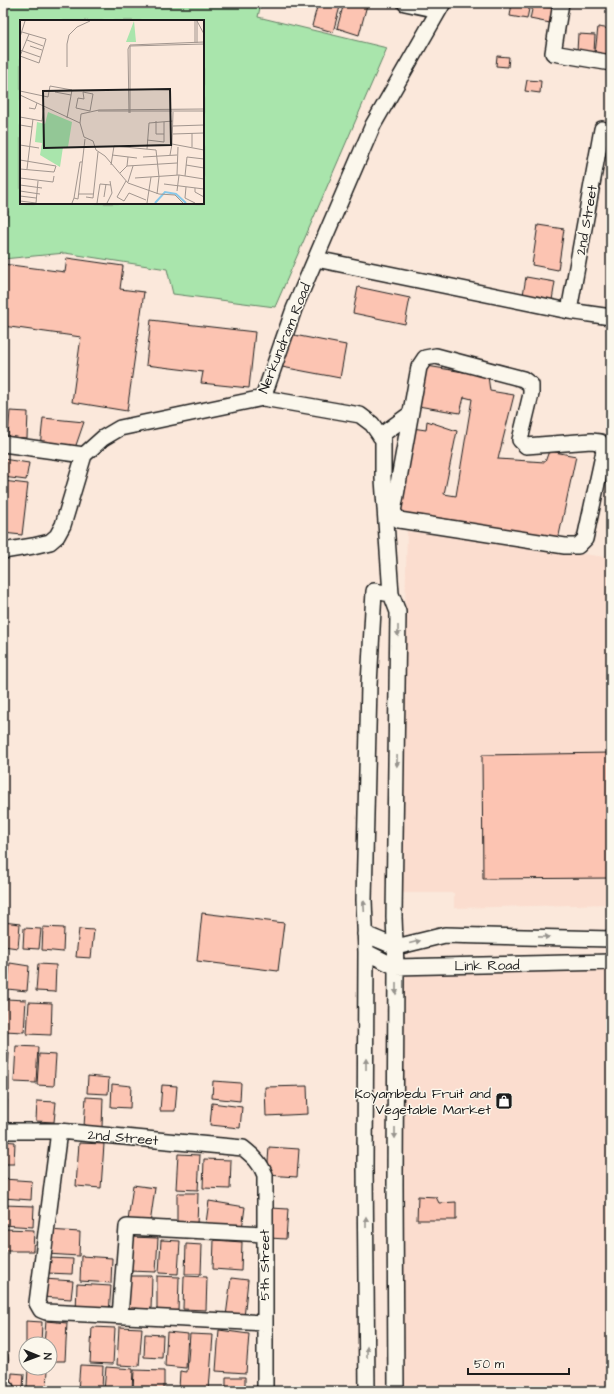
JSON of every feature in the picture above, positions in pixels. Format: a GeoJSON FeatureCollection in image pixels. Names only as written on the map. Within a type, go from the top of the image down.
{"type":"FeatureCollection","features":[{"type":"Feature","properties":{"kind":"street"},"geometry":{"type":"LineString","coordinates":[[405,3],[441,7]]}},
{"type":"Feature","properties":{"kind":"street"},"geometry":{"type":"LineString","coordinates":[[561,3],[553,53],[611,63]]}},
{"type":"Feature","properties":{"kind":"street","name":"Nerkundram Road"},"geometry":{"type":"LineString","coordinates":[[84,455],[103,438],[120,428],[263,398],[294,309],[373,125],[441,7]]}},
{"type":"Feature","properties":{"kind":"street","name":"2nd Street"},"geometry":{"type":"LineString","coordinates":[[569,311],[602,129]]}},
{"type":"Feature","properties":{"kind":"street"},"geometry":{"type":"LineString","coordinates":[[316,258],[569,311],[611,317]]}},
{"type":"Feature","properties":{"kind":"street"},"geometry":{"type":"LineString","coordinates":[[436,356],[523,379],[531,386],[531,394],[520,440],[526,446],[590,441],[600,442],[604,451],[585,539],[578,546],[565,546],[399,520],[393,512],[410,414],[419,367],[425,358],[436,356]]}},
{"type":"Feature","properties":{"kind":"street"},"geometry":{"type":"LineString","coordinates":[[263,398],[360,416],[372,424],[383,440],[383,479],[391,594],[398,612],[394,913],[396,947],[396,1391]]}},
{"type":"Feature","properties":{"kind":"street"},"geometry":{"type":"LineString","coordinates":[[380,436],[410,414]]}},
{"type":"Feature","properties":{"kind":"street"},"geometry":{"type":"LineString","coordinates":[[3,444],[84,455],[64,526],[57,536],[50,542],[3,551]]}},
{"type":"Feature","properties":{"kind":"street"},"geometry":{"type":"LineString","coordinates":[[383,479],[398,480]]}},
{"type":"Feature","properties":{"kind":"street"},"geometry":{"type":"LineString","coordinates":[[367,1391],[365,1169],[366,934],[364,900],[368,685],[374,591],[391,594]]}},
{"type":"Feature","properties":{"kind":"street"},"geometry":{"type":"LineString","coordinates":[[366,934],[396,947],[445,935],[611,938]]}},
{"type":"Feature","properties":{"kind":"street","name":"Link Road"},"geometry":{"type":"LineString","coordinates":[[366,952],[396,967],[611,962]]}},
{"type":"Feature","properties":{"kind":"street","name":"2nd Street"},"geometry":{"type":"LineString","coordinates":[[3,1131],[59,1132],[242,1148]]}},
{"type":"Feature","properties":{"kind":"street"},"geometry":{"type":"LineString","coordinates":[[59,1132],[37,1303],[41,1310],[46,1312],[264,1323]]}},
{"type":"Feature","properties":{"kind":"street","name":"5th Street"},"geometry":{"type":"LineString","coordinates":[[242,1148],[254,1156],[261,1165],[265,1175],[265,1391]]}},
{"type":"Feature","properties":{"kind":"street"},"geometry":{"type":"LineString","coordinates":[[120,1316],[127,1227],[264,1234]]}},
{"type":"Feature","properties":{"kind":"street"},"geometry":{"type":"LineString","coordinates":[[3,1387],[6,1388],[7,1391]]}},
{"type":"Feature","properties":{"kind":"shaded area"},"geometry":{"type":"Polygon","coordinates":[[[611,528],[611,904],[454,908],[454,893],[398,893],[407,531],[606,557],[611,528]]]}},
{"type":"Feature","properties":{"kind":"shaded area","name":"Koyambedu Fruit and Vegetable Market"},"geometry":{"type":"Polygon","coordinates":[[[398,964],[611,964],[611,1391],[398,1391],[398,964]]]}},
{"type":"Feature","properties":{"kind":"green space"},"geometry":{"type":"Polygon","coordinates":[[[3,3],[261,3],[258,17],[387,48],[275,307],[173,294],[167,269],[65,253],[3,259],[3,244],[8,211],[3,210],[3,3]]]}},
{"type":"Feature","properties":{"kind":"building"},"geometry":{"type":"Polygon","coordinates":[[[318,3],[341,3],[333,32],[312,26],[318,3]]]}},
{"type":"Feature","properties":{"kind":"building"},"geometry":{"type":"Polygon","coordinates":[[[344,3],[361,3],[367,5],[359,35],[337,28],[344,3]]]}},
{"type":"Feature","properties":{"kind":"building"},"geometry":{"type":"Polygon","coordinates":[[[512,3],[530,4],[527,19],[510,16],[512,3]]]}},
{"type":"Feature","properties":{"kind":"building"},"geometry":{"type":"Polygon","coordinates":[[[533,5],[553,8],[550,23],[530,19],[533,5]]]}},
{"type":"Feature","properties":{"kind":"building"},"geometry":{"type":"Polygon","coordinates":[[[598,27],[611,29],[610,56],[595,54],[598,27]]]}},
{"type":"Feature","properties":{"kind":"building"},"geometry":{"type":"Polygon","coordinates":[[[578,34],[595,35],[594,52],[577,51],[578,34]]]}},
{"type":"Feature","properties":{"kind":"building"},"geometry":{"type":"Polygon","coordinates":[[[497,56],[509,57],[508,67],[496,66],[497,56]]]}},
{"type":"Feature","properties":{"kind":"building"},"geometry":{"type":"Polygon","coordinates":[[[527,80],[541,81],[540,93],[525,91],[527,80]]]}},
{"type":"Feature","properties":{"kind":"building"},"geometry":{"type":"Polygon","coordinates":[[[538,225],[564,229],[558,270],[532,265],[538,225]]]}},
{"type":"Feature","properties":{"kind":"building"},"geometry":{"type":"Polygon","coordinates":[[[67,258],[123,266],[120,289],[144,292],[127,411],[72,402],[81,337],[3,326],[3,264],[65,272],[67,258]]]}},
{"type":"Feature","properties":{"kind":"building"},"geometry":{"type":"Polygon","coordinates":[[[526,277],[555,282],[551,306],[522,301],[526,277]]]}},
{"type":"Feature","properties":{"kind":"building"},"geometry":{"type":"Polygon","coordinates":[[[358,287],[410,298],[405,324],[353,313],[358,287]]]}},
{"type":"Feature","properties":{"kind":"building"},"geometry":{"type":"Polygon","coordinates":[[[151,320],[255,332],[249,388],[201,383],[203,372],[146,365],[151,320]]]}},
{"type":"Feature","properties":{"kind":"building"},"geometry":{"type":"Polygon","coordinates":[[[289,334],[346,345],[340,378],[282,367],[289,334]]]}},
{"type":"Feature","properties":{"kind":"building"},"geometry":{"type":"Polygon","coordinates":[[[427,366],[488,376],[490,391],[514,395],[498,459],[545,462],[549,451],[576,456],[558,540],[399,512],[412,428],[426,430],[427,421],[457,431],[444,494],[456,496],[472,399],[464,397],[460,413],[418,406],[427,366]]]}},
{"type":"Feature","properties":{"kind":"building"},"geometry":{"type":"Polygon","coordinates":[[[10,411],[28,412],[27,438],[8,437],[10,411]]]}},
{"type":"Feature","properties":{"kind":"building"},"geometry":{"type":"Polygon","coordinates":[[[43,418],[84,422],[74,451],[40,447],[43,418]]]}},
{"type":"Feature","properties":{"kind":"building"},"geometry":{"type":"Polygon","coordinates":[[[3,459],[29,463],[26,480],[3,477],[3,459]]]}},
{"type":"Feature","properties":{"kind":"building"},"geometry":{"type":"Polygon","coordinates":[[[3,481],[28,484],[22,535],[3,533],[3,481]]]}},
{"type":"Feature","properties":{"kind":"building"},"geometry":{"type":"Polygon","coordinates":[[[611,753],[611,878],[483,879],[482,755],[611,753]]]}},
{"type":"Feature","properties":{"kind":"building"},"geometry":{"type":"Polygon","coordinates":[[[202,913],[284,923],[278,971],[197,961],[202,913]]]}},
{"type":"Feature","properties":{"kind":"building"},"geometry":{"type":"Polygon","coordinates":[[[3,922],[20,924],[18,948],[3,946],[3,922]]]}},
{"type":"Feature","properties":{"kind":"building"},"geometry":{"type":"Polygon","coordinates":[[[43,927],[64,928],[63,952],[42,950],[43,927]]]}},
{"type":"Feature","properties":{"kind":"building"},"geometry":{"type":"Polygon","coordinates":[[[24,928],[41,929],[39,949],[23,948],[24,928]]]}},
{"type":"Feature","properties":{"kind":"building"},"geometry":{"type":"Polygon","coordinates":[[[79,929],[94,930],[91,958],[76,957],[79,929]]]}},
{"type":"Feature","properties":{"kind":"building"},"geometry":{"type":"Polygon","coordinates":[[[3,963],[5,963],[4,994],[3,993],[3,963]]]}},
{"type":"Feature","properties":{"kind":"building"},"geometry":{"type":"Polygon","coordinates":[[[10,963],[29,966],[27,991],[7,989],[10,963]]]}},
{"type":"Feature","properties":{"kind":"building"},"geometry":{"type":"Polygon","coordinates":[[[38,964],[56,965],[55,992],[36,991],[38,964]]]}},
{"type":"Feature","properties":{"kind":"building"},"geometry":{"type":"Polygon","coordinates":[[[6,999],[26,1000],[24,1032],[4,1031],[6,999]]]}},
{"type":"Feature","properties":{"kind":"building"},"geometry":{"type":"Polygon","coordinates":[[[29,1002],[52,1003],[51,1035],[27,1034],[29,1002]]]}},
{"type":"Feature","properties":{"kind":"building"},"geometry":{"type":"Polygon","coordinates":[[[16,1046],[38,1047],[36,1083],[14,1082],[16,1046]]]}},
{"type":"Feature","properties":{"kind":"building"},"geometry":{"type":"Polygon","coordinates":[[[3,1053],[9,1053],[8,1069],[3,1069],[3,1053]]]}},
{"type":"Feature","properties":{"kind":"building"},"geometry":{"type":"Polygon","coordinates":[[[39,1054],[56,1055],[54,1086],[37,1085],[39,1054]]]}},
{"type":"Feature","properties":{"kind":"building"},"geometry":{"type":"Polygon","coordinates":[[[3,1071],[9,1071],[9,1091],[3,1091],[3,1071]]]}},
{"type":"Feature","properties":{"kind":"building"},"geometry":{"type":"Polygon","coordinates":[[[88,1076],[109,1078],[108,1094],[87,1093],[88,1076]]]}},
{"type":"Feature","properties":{"kind":"building"},"geometry":{"type":"Polygon","coordinates":[[[213,1081],[241,1083],[240,1101],[212,1098],[213,1081]]]}},
{"type":"Feature","properties":{"kind":"building"},"geometry":{"type":"Polygon","coordinates":[[[112,1084],[131,1086],[130,1108],[111,1107],[112,1084]]]}},
{"type":"Feature","properties":{"kind":"building"},"geometry":{"type":"Polygon","coordinates":[[[162,1085],[177,1086],[175,1111],[160,1111],[162,1085]]]}},
{"type":"Feature","properties":{"kind":"building"},"geometry":{"type":"Polygon","coordinates":[[[307,1086],[308,1114],[266,1116],[265,1087],[307,1086]]]}},
{"type":"Feature","properties":{"kind":"building"},"geometry":{"type":"Polygon","coordinates":[[[86,1097],[103,1098],[102,1127],[84,1126],[86,1097]]]}},
{"type":"Feature","properties":{"kind":"building"},"geometry":{"type":"Polygon","coordinates":[[[3,1100],[7,1100],[6,1122],[3,1122],[3,1100]]]}},
{"type":"Feature","properties":{"kind":"building"},"geometry":{"type":"Polygon","coordinates":[[[37,1101],[56,1102],[54,1122],[36,1121],[37,1101]]]}},
{"type":"Feature","properties":{"kind":"building"},"geometry":{"type":"Polygon","coordinates":[[[212,1103],[242,1107],[240,1128],[210,1125],[212,1103]]]}},
{"type":"Feature","properties":{"kind":"building"},"geometry":{"type":"Polygon","coordinates":[[[3,1141],[15,1142],[14,1164],[3,1164],[3,1141]]]}},
{"type":"Feature","properties":{"kind":"building"},"geometry":{"type":"Polygon","coordinates":[[[79,1143],[104,1144],[101,1188],[76,1186],[79,1143]]]}},
{"type":"Feature","properties":{"kind":"building"},"geometry":{"type":"Polygon","coordinates":[[[269,1147],[299,1149],[297,1177],[267,1175],[269,1147]]]}},
{"type":"Feature","properties":{"kind":"building"},"geometry":{"type":"Polygon","coordinates":[[[178,1154],[200,1155],[198,1190],[176,1189],[178,1154]]]}},
{"type":"Feature","properties":{"kind":"building"},"geometry":{"type":"Polygon","coordinates":[[[204,1159],[231,1160],[230,1189],[203,1188],[204,1159]]]}},
{"type":"Feature","properties":{"kind":"building"},"geometry":{"type":"Polygon","coordinates":[[[3,1179],[32,1181],[31,1200],[3,1198],[3,1179]]]}},
{"type":"Feature","properties":{"kind":"building"},"geometry":{"type":"Polygon","coordinates":[[[133,1185],[155,1188],[150,1224],[128,1221],[133,1185]]]}},
{"type":"Feature","properties":{"kind":"building"},"geometry":{"type":"Polygon","coordinates":[[[177,1193],[198,1193],[197,1227],[177,1227],[177,1193]]]}},
{"type":"Feature","properties":{"kind":"building"},"geometry":{"type":"Polygon","coordinates":[[[418,1196],[436,1197],[439,1203],[456,1202],[456,1220],[417,1220],[418,1196]]]}},
{"type":"Feature","properties":{"kind":"building"},"geometry":{"type":"Polygon","coordinates":[[[209,1201],[245,1207],[242,1229],[206,1223],[209,1201]]]}},
{"type":"Feature","properties":{"kind":"building"},"geometry":{"type":"Polygon","coordinates":[[[3,1205],[34,1206],[33,1227],[3,1225],[3,1205]]]}},
{"type":"Feature","properties":{"kind":"building"},"geometry":{"type":"Polygon","coordinates":[[[271,1208],[288,1209],[286,1239],[269,1238],[271,1208]]]}},
{"type":"Feature","properties":{"kind":"building"},"geometry":{"type":"Polygon","coordinates":[[[3,1229],[34,1230],[33,1251],[3,1251],[3,1229]]]}},
{"type":"Feature","properties":{"kind":"building"},"geometry":{"type":"Polygon","coordinates":[[[48,1230],[80,1232],[79,1256],[47,1254],[48,1230]]]}},
{"type":"Feature","properties":{"kind":"building"},"geometry":{"type":"Polygon","coordinates":[[[130,1237],[158,1238],[156,1272],[129,1271],[130,1237]]]}},
{"type":"Feature","properties":{"kind":"building"},"geometry":{"type":"Polygon","coordinates":[[[161,1240],[180,1241],[178,1274],[159,1273],[161,1240]]]}},
{"type":"Feature","properties":{"kind":"building"},"geometry":{"type":"Polygon","coordinates":[[[214,1240],[242,1242],[241,1271],[213,1269],[214,1240]]]}},
{"type":"Feature","properties":{"kind":"building"},"geometry":{"type":"Polygon","coordinates":[[[186,1244],[202,1245],[201,1274],[185,1274],[186,1244]]]}},
{"type":"Feature","properties":{"kind":"building"},"geometry":{"type":"Polygon","coordinates":[[[81,1256],[112,1258],[111,1283],[80,1281],[81,1256]]]}},
{"type":"Feature","properties":{"kind":"building"},"geometry":{"type":"Polygon","coordinates":[[[48,1258],[73,1259],[72,1274],[47,1273],[48,1258]]]}},
{"type":"Feature","properties":{"kind":"building"},"geometry":{"type":"Polygon","coordinates":[[[129,1276],[152,1276],[151,1309],[128,1308],[129,1276]]]}},
{"type":"Feature","properties":{"kind":"building"},"geometry":{"type":"Polygon","coordinates":[[[157,1276],[179,1277],[178,1312],[157,1311],[157,1276]]]}},
{"type":"Feature","properties":{"kind":"building"},"geometry":{"type":"Polygon","coordinates":[[[184,1276],[207,1277],[206,1310],[183,1309],[184,1276]]]}},
{"type":"Feature","properties":{"kind":"building"},"geometry":{"type":"Polygon","coordinates":[[[231,1278],[248,1280],[244,1318],[226,1316],[231,1278]]]}},
{"type":"Feature","properties":{"kind":"building"},"geometry":{"type":"Polygon","coordinates":[[[44,1279],[73,1281],[71,1299],[42,1297],[44,1279]]]}},
{"type":"Feature","properties":{"kind":"building"},"geometry":{"type":"Polygon","coordinates":[[[77,1284],[111,1286],[109,1314],[76,1312],[77,1284]]]}},
{"type":"Feature","properties":{"kind":"building"},"geometry":{"type":"Polygon","coordinates":[[[26,1321],[42,1322],[41,1336],[26,1336],[26,1321]]]}},
{"type":"Feature","properties":{"kind":"building"},"geometry":{"type":"Polygon","coordinates":[[[46,1321],[67,1323],[65,1361],[58,1361],[58,1336],[45,1336],[46,1321]]]}},
{"type":"Feature","properties":{"kind":"building"},"geometry":{"type":"Polygon","coordinates":[[[92,1327],[115,1328],[113,1364],[90,1363],[92,1327]]]}},
{"type":"Feature","properties":{"kind":"building"},"geometry":{"type":"Polygon","coordinates":[[[119,1327],[142,1328],[139,1366],[117,1365],[119,1327]]]}},
{"type":"Feature","properties":{"kind":"building"},"geometry":{"type":"Polygon","coordinates":[[[219,1330],[249,1334],[246,1373],[216,1371],[219,1330]]]}},
{"type":"Feature","properties":{"kind":"building"},"geometry":{"type":"Polygon","coordinates":[[[167,1332],[188,1334],[186,1368],[165,1366],[167,1332]]]}},
{"type":"Feature","properties":{"kind":"building"},"geometry":{"type":"Polygon","coordinates":[[[145,1334],[163,1335],[162,1358],[144,1357],[145,1334]]]}},
{"type":"Feature","properties":{"kind":"building"},"geometry":{"type":"Polygon","coordinates":[[[190,1334],[213,1335],[209,1390],[179,1389],[180,1371],[187,1372],[190,1334]]]}},
{"type":"Feature","properties":{"kind":"building"},"geometry":{"type":"Polygon","coordinates":[[[3,1354],[8,1354],[9,1362],[3,1362],[3,1354]]]}},
{"type":"Feature","properties":{"kind":"building"},"geometry":{"type":"Polygon","coordinates":[[[80,1365],[103,1366],[102,1391],[78,1391],[80,1365]]]}},
{"type":"Feature","properties":{"kind":"building"},"geometry":{"type":"Polygon","coordinates":[[[106,1367],[133,1369],[132,1391],[104,1391],[106,1367]]]}},
{"type":"Feature","properties":{"kind":"building"},"geometry":{"type":"Polygon","coordinates":[[[134,1370],[164,1371],[164,1391],[133,1391],[134,1370]]]}},
{"type":"Feature","properties":{"kind":"building"},"geometry":{"type":"Polygon","coordinates":[[[12,1373],[18,1374],[18,1376],[24,1376],[23,1388],[11,1387],[12,1373]]]}},
{"type":"Feature","properties":{"kind":"building"},"geometry":{"type":"Polygon","coordinates":[[[28,1376],[48,1376],[47,1389],[27,1387],[28,1376]]]}},
{"type":"Feature","properties":{"kind":"building"},"geometry":{"type":"Polygon","coordinates":[[[226,1377],[245,1377],[245,1391],[226,1391],[226,1377]]]}},
{"type":"Feature","properties":{"kind":"place","name":"Koyambedu Fruit and Vegetable Market"},"geometry":{"type":"Point","coordinates":[504,1101]}}]}
